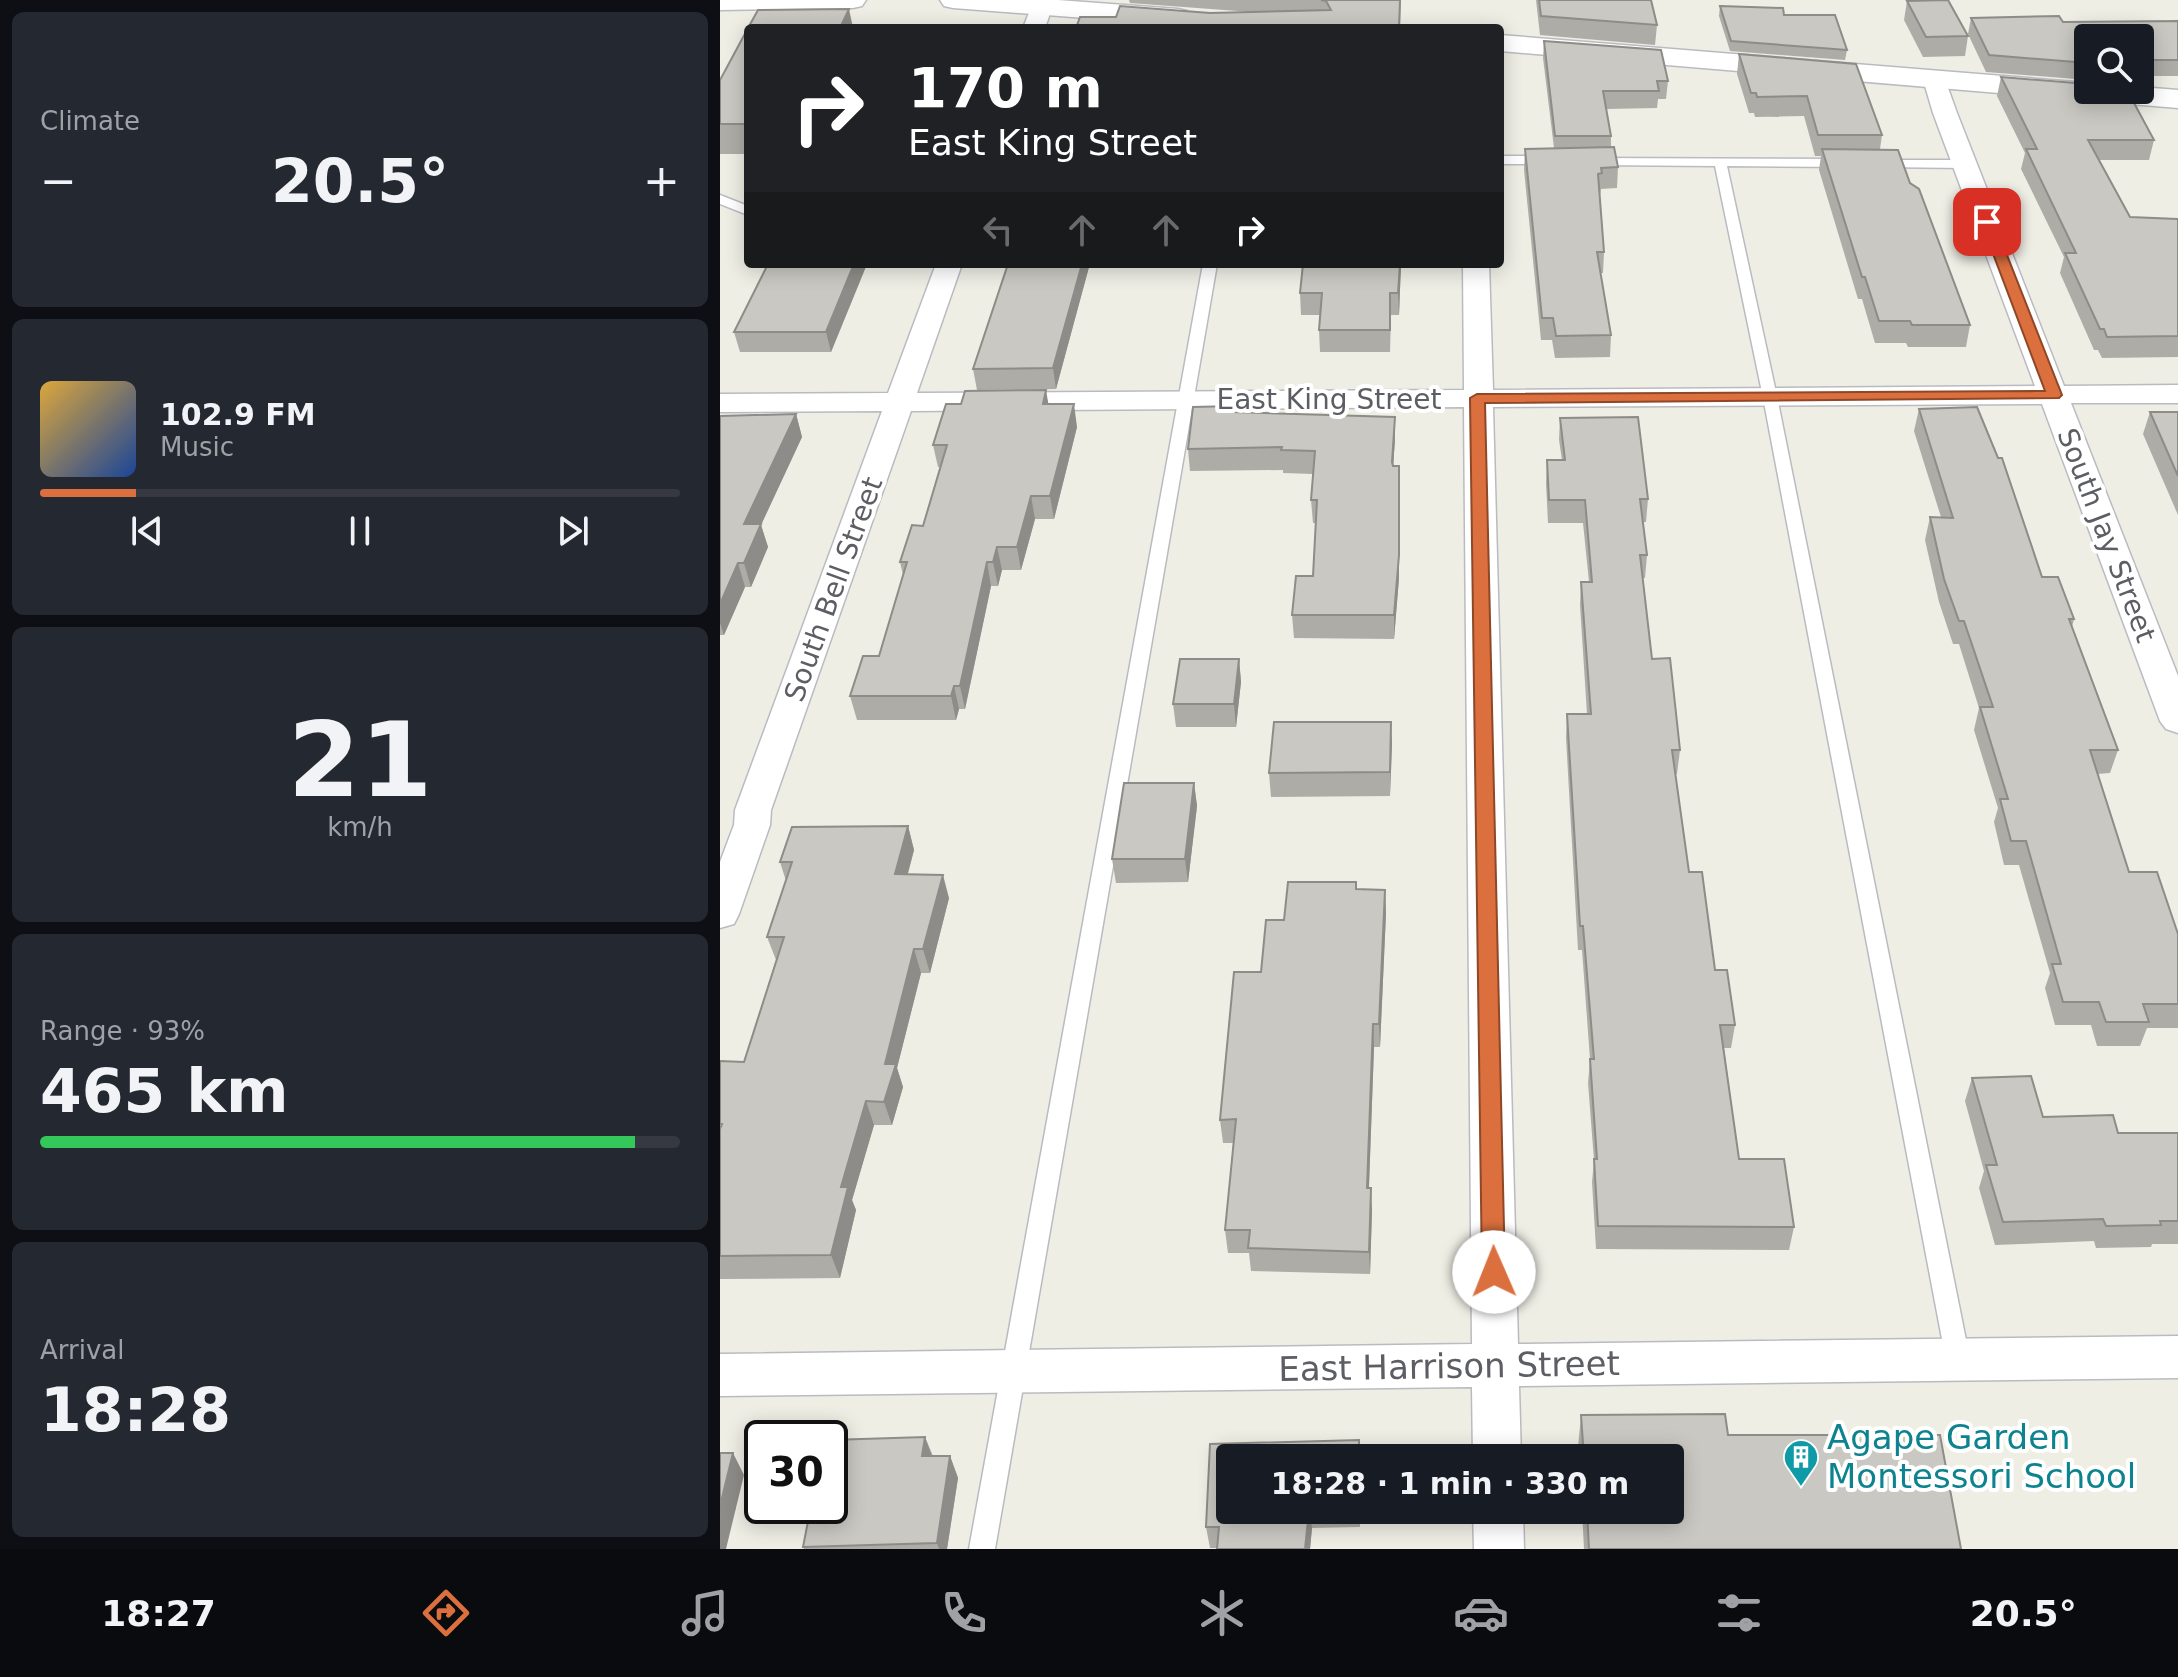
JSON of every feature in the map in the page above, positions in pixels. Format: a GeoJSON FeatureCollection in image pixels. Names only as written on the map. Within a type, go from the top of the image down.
{"type":"FeatureCollection","features":[{"type":"Feature","properties":{"kind":"street"},"geometry":{"type":"LineString","coordinates":[[720,2],[853,0]]}},
{"type":"Feature","properties":{"kind":"street"},"geometry":{"type":"LineString","coordinates":[[953,0],[1038,17],[1209,19]]}},
{"type":"Feature","properties":{"kind":"street"},"geometry":{"type":"LineString","coordinates":[[1504,43],[1935,79],[2176,103]]}},
{"type":"Feature","properties":{"kind":"street","name":"South Jay Street"},"geometry":{"type":"LineString","coordinates":[[1935,79],[2178,721]]}},
{"type":"Feature","properties":{"kind":"street","name":"South Bell Street"},"geometry":{"type":"LineString","coordinates":[[720,914],[752,825],[753,810],[948,268]]}},
{"type":"Feature","properties":{"kind":"street"},"geometry":{"type":"LineString","coordinates":[[1476,268],[1497,1444]]}},
{"type":"Feature","properties":{"kind":"street","name":"East King Street"},"geometry":{"type":"LineString","coordinates":[[720,403],[2178,394]]}},
{"type":"Feature","properties":{"kind":"street","name":"East Harrison Street"},"geometry":{"type":"LineString","coordinates":[[720,1375],[2178,1357]]}},
{"type":"Feature","properties":{"kind":"street"},"geometry":{"type":"LineString","coordinates":[[1498,1524],[1499,1549]]}},
{"type":"Feature","properties":{"kind":"lane"},"geometry":{"type":"LineString","coordinates":[[1504,160],[1571,161]]}},
{"type":"Feature","properties":{"kind":"lane"},"geometry":{"type":"LineString","coordinates":[[1586,161],[1965,164]]}},
{"type":"Feature","properties":{"kind":"lane"},"geometry":{"type":"LineString","coordinates":[[1720,162],[1770,397],[1958,1360]]}},
{"type":"Feature","properties":{"kind":"lane"},"geometry":{"type":"LineString","coordinates":[[722,204],[744,210]]}},
{"type":"Feature","properties":{"kind":"lane"},"geometry":{"type":"LineString","coordinates":[[982,1549],[1209,268]]}},
{"type":"Feature","properties":{"kind":"building"},"geometry":{"type":"Polygon","coordinates":[[[1321,0],[1400,0],[1399,24],[1077,24],[1080,17],[1116,17],[1120,6],[1210,13],[1331,10],[1326,1],[1321,0]]]}},
{"type":"Feature","properties":{"kind":"building"},"geometry":{"type":"Polygon","coordinates":[[[1539,0],[1651,0],[1657,25],[1541,16],[1539,0]]]}},
{"type":"Feature","properties":{"kind":"building"},"geometry":{"type":"Polygon","coordinates":[[[1948,0],[1968,36],[1926,37],[1907,1],[1948,0]]]}},
{"type":"Feature","properties":{"kind":"building"},"geometry":{"type":"Polygon","coordinates":[[[1720,6],[1783,8],[1784,15],[1835,15],[1847,50],[1731,41],[1720,6]]]}},
{"type":"Feature","properties":{"kind":"building"},"geometry":{"type":"Polygon","coordinates":[[[849,9],[842,24],[750,24],[758,10],[849,9]]]}},
{"type":"Feature","properties":{"kind":"building"},"geometry":{"type":"Polygon","coordinates":[[[2059,16],[2063,22],[2178,21],[2178,60],[2154,60],[2154,24],[2074,24],[2074,62],[1989,55],[1971,18],[2059,16]]]}},
{"type":"Feature","properties":{"kind":"building"},"geometry":{"type":"Polygon","coordinates":[[[744,35],[744,124],[720,124],[720,80],[744,35]]]}},
{"type":"Feature","properties":{"kind":"building"},"geometry":{"type":"Polygon","coordinates":[[[1544,41],[1661,50],[1668,81],[1657,81],[1659,91],[1603,91],[1611,136],[1555,136],[1544,41]]]}},
{"type":"Feature","properties":{"kind":"building"},"geometry":{"type":"Polygon","coordinates":[[[1739,54],[1856,64],[1882,135],[1818,135],[1807,96],[1757,97],[1756,93],[1751,93],[1739,54]]]}},
{"type":"Feature","properties":{"kind":"building"},"geometry":{"type":"Polygon","coordinates":[[[2001,77],[2074,83],[2074,104],[2135,104],[2154,140],[2088,140],[2130,217],[2178,219],[2178,336],[2107,337],[2104,329],[2100,329],[2065,253],[2076,253],[2026,149],[2037,149],[2001,77]]]}},
{"type":"Feature","properties":{"kind":"building"},"geometry":{"type":"Polygon","coordinates":[[[1614,147],[1618,167],[1601,168],[1602,173],[1598,174],[1604,252],[1597,252],[1611,335],[1556,336],[1553,318],[1542,318],[1525,149],[1614,147]]]}},
{"type":"Feature","properties":{"kind":"building"},"geometry":{"type":"Polygon","coordinates":[[[1822,149],[1898,150],[1910,183],[1919,189],[1970,325],[1912,325],[1910,321],[1879,321],[1822,149]]]}},
{"type":"Feature","properties":{"kind":"building"},"geometry":{"type":"Polygon","coordinates":[[[766,268],[852,268],[826,332],[734,332],[766,268]]]}},
{"type":"Feature","properties":{"kind":"building"},"geometry":{"type":"Polygon","coordinates":[[[1007,268],[1081,268],[1053,368],[973,369],[1007,268]]]}},
{"type":"Feature","properties":{"kind":"building"},"geometry":{"type":"Polygon","coordinates":[[[1303,268],[1400,268],[1398,293],[1390,293],[1390,330],[1319,330],[1322,293],[1300,293],[1303,268]]]}},
{"type":"Feature","properties":{"kind":"building"},"geometry":{"type":"Polygon","coordinates":[[[1046,390],[1043,404],[1074,404],[1050,496],[1031,496],[1017,547],[997,547],[993,562],[987,562],[960,686],[954,686],[951,696],[850,696],[863,656],[879,656],[907,562],[900,562],[912,525],[923,526],[947,445],[933,445],[946,404],[961,404],[965,391],[1046,390]]]}},
{"type":"Feature","properties":{"kind":"building"},"geometry":{"type":"Polygon","coordinates":[[[1234,406],[1233,412],[1395,417],[1392,462],[1393,466],[1399,466],[1399,555],[1394,615],[1292,615],[1296,576],[1313,576],[1317,500],[1311,500],[1315,451],[1281,450],[1282,447],[1188,449],[1193,407],[1234,406]]]}},
{"type":"Feature","properties":{"kind":"building"},"geometry":{"type":"Polygon","coordinates":[[[1977,407],[1998,458],[2002,458],[2042,577],[2058,577],[2074,619],[2069,619],[2118,750],[2090,750],[2129,872],[2157,872],[2178,934],[2178,1004],[2143,1004],[2149,1022],[2106,1022],[2099,1002],[2063,1002],[2052,964],[2061,964],[2026,841],[2011,841],[2000,799],[2008,799],[1980,707],[1993,707],[1964,621],[1959,621],[1944,579],[1930,517],[1953,518],[1919,409],[1977,407]]]}},
{"type":"Feature","properties":{"kind":"building"},"geometry":{"type":"Polygon","coordinates":[[[2150,412],[2178,412],[2178,476],[2150,412]]]}},
{"type":"Feature","properties":{"kind":"building"},"geometry":{"type":"Polygon","coordinates":[[[796,414],[744,524],[761,524],[744,563],[738,563],[720,604],[720,416],[796,414]]]}},
{"type":"Feature","properties":{"kind":"building"},"geometry":{"type":"Polygon","coordinates":[[[1638,417],[1648,499],[1640,499],[1647,555],[1640,555],[1652,659],[1670,658],[1680,750],[1672,750],[1689,872],[1702,872],[1715,970],[1727,970],[1735,1025],[1720,1025],[1739,1159],[1784,1159],[1794,1227],[1598,1226],[1590,1059],[1594,1059],[1583,926],[1580,926],[1567,714],[1591,714],[1581,582],[1592,582],[1585,500],[1549,500],[1547,460],[1565,460],[1560,418],[1638,417]]]}},
{"type":"Feature","properties":{"kind":"building"},"geometry":{"type":"Polygon","coordinates":[[[1180,659],[1239,659],[1234,704],[1173,704],[1180,659]]]}},
{"type":"Feature","properties":{"kind":"building"},"geometry":{"type":"Polygon","coordinates":[[[1274,722],[1391,722],[1390,772],[1269,773],[1274,722]]]}},
{"type":"Feature","properties":{"kind":"building"},"geometry":{"type":"Polygon","coordinates":[[[1124,783],[1194,783],[1185,859],[1112,859],[1124,783]]]}},
{"type":"Feature","properties":{"kind":"building"},"geometry":{"type":"Polygon","coordinates":[[[908,826],[895,874],[943,875],[923,949],[914,949],[885,1064],[896,1064],[884,1102],[866,1101],[841,1187],[848,1187],[831,1255],[720,1256],[720,1061],[744,1062],[784,937],[767,937],[792,862],[780,862],[792,827],[908,826]]]}},
{"type":"Feature","properties":{"kind":"building"},"geometry":{"type":"Polygon","coordinates":[[[1288,882],[1356,882],[1356,889],[1385,890],[1379,1024],[1373,1024],[1367,1188],[1371,1188],[1369,1252],[1248,1248],[1250,1230],[1225,1230],[1236,1119],[1220,1120],[1234,972],[1261,972],[1266,920],[1284,920],[1288,882]]]}},
{"type":"Feature","properties":{"kind":"building"},"geometry":{"type":"Polygon","coordinates":[[[2031,1076],[2043,1117],[2113,1115],[2118,1133],[2178,1133],[2178,1221],[2160,1221],[2161,1225],[2106,1226],[2103,1219],[2003,1222],[1986,1165],[1997,1165],[1972,1078],[2031,1076]]]}},
{"type":"Feature","properties":{"kind":"building","name":"Agape Garden Montessori School"},"geometry":{"type":"Polygon","coordinates":[[[1725,1414],[1728,1435],[1940,1435],[1961,1549],[1589,1549],[1588,1524],[1684,1524],[1684,1444],[1583,1444],[1581,1415],[1725,1414]]]}},
{"type":"Feature","properties":{"kind":"building"},"geometry":{"type":"Polygon","coordinates":[[[925,1437],[922,1456],[950,1456],[937,1543],[803,1547],[807,1524],[848,1524],[848,1439],[925,1437]]]}},
{"type":"Feature","properties":{"kind":"building"},"geometry":{"type":"Polygon","coordinates":[[[1359,1440],[1359,1444],[1216,1444],[1216,1524],[1308,1524],[1305,1549],[1217,1549],[1219,1527],[1206,1527],[1210,1444],[1359,1440]]]}},
{"type":"Feature","properties":{"kind":"building"},"geometry":{"type":"Polygon","coordinates":[[[720,1453],[733,1453],[720,1506],[720,1453]]]}},
{"type":"Feature","properties":{"kind":"place","name":"Agape Garden Montessori School"},"geometry":{"type":"Point","coordinates":[1801,1488]}},
{"type":"Feature","properties":{"kind":"route"},"geometry":{"type":"LineString","coordinates":[[1494,1272],[1477,398],[2054,395],[1987,222]]}}]}
